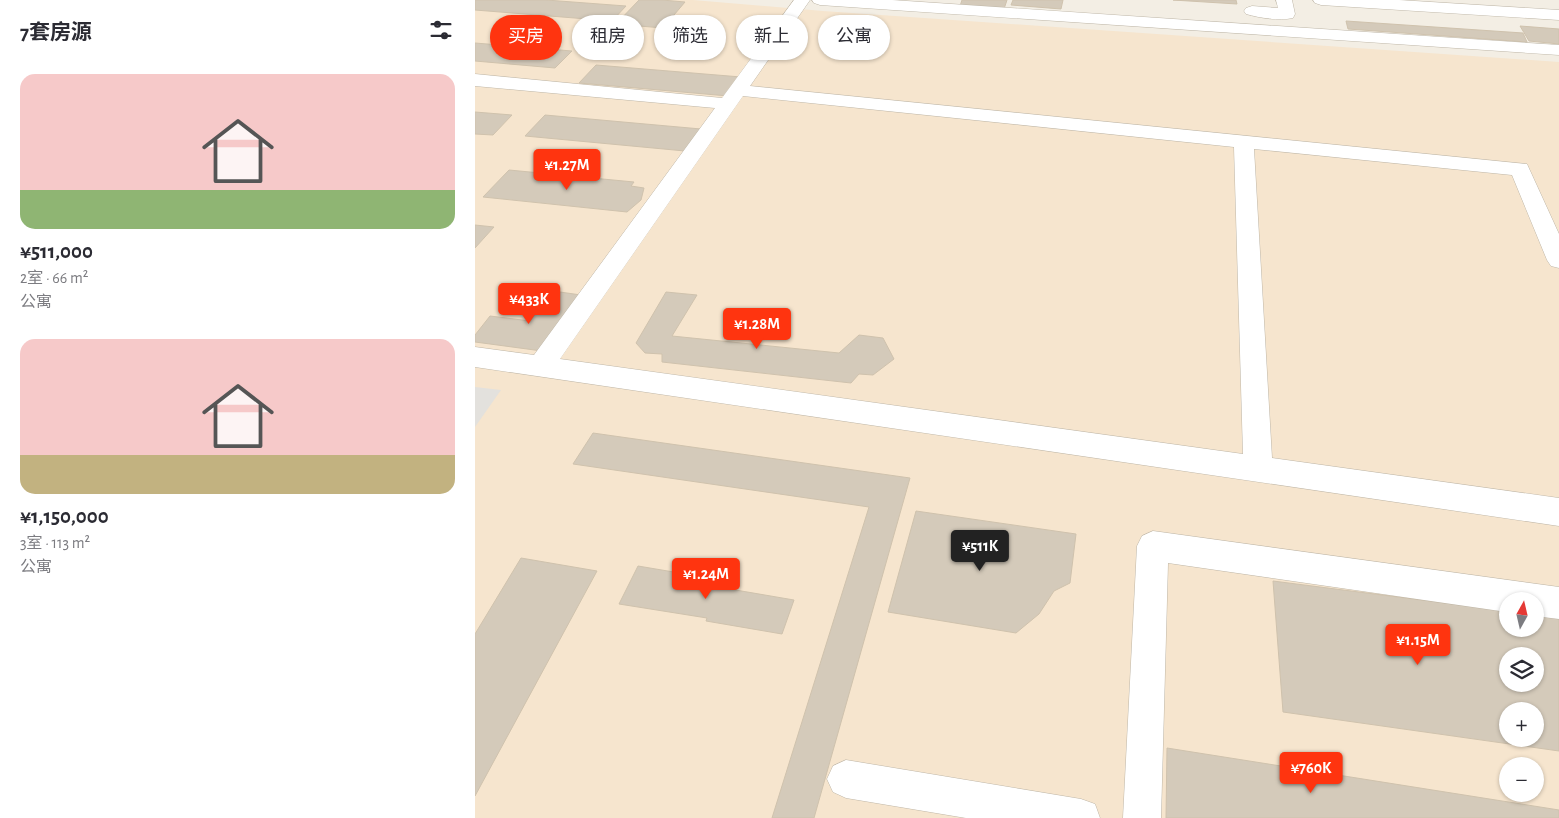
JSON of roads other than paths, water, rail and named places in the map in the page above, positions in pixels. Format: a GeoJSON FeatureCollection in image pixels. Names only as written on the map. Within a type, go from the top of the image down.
{"type":"FeatureCollection","features":[{"type":"Feature","properties":{"kind":"street"},"geometry":{"type":"LineString","coordinates":[[541,367],[801,0]]}},
{"type":"Feature","properties":{"kind":"street"},"geometry":{"type":"LineString","coordinates":[[819,0],[1426,29],[1457,43],[1559,50]]}},
{"type":"Feature","properties":{"kind":"street"},"geometry":{"type":"LineString","coordinates":[[1239,11],[1287,14],[1284,0]]}},
{"type":"Feature","properties":{"kind":"street"},"geometry":{"type":"LineString","coordinates":[[1321,0],[1451,8],[1477,5],[1559,15]]}},
{"type":"Feature","properties":{"kind":"street"},"geometry":{"type":"LineString","coordinates":[[1557,0],[1559,4]]}},
{"type":"Feature","properties":{"kind":"street"},"geometry":{"type":"LineString","coordinates":[[1403,5],[1420,15],[1426,29]]}},
{"type":"Feature","properties":{"kind":"street"},"geometry":{"type":"LineString","coordinates":[[1451,8],[1445,16],[1457,43]]}},
{"type":"Feature","properties":{"kind":"street"},"geometry":{"type":"LineString","coordinates":[[475,80],[734,97],[1244,142],[1520,169],[1559,260]]}},
{"type":"Feature","properties":{"kind":"street"},"geometry":{"type":"LineString","coordinates":[[1244,142],[1258,469]]}},
{"type":"Feature","properties":{"kind":"street"},"geometry":{"type":"LineString","coordinates":[[475,357],[1559,512]]}},
{"type":"Feature","properties":{"kind":"street"},"geometry":{"type":"LineString","coordinates":[[1141,818],[1153,546],[1559,603]]}},
{"type":"Feature","properties":{"kind":"street"},"geometry":{"type":"LineString","coordinates":[[846,779],[1081,818]]}}]}
